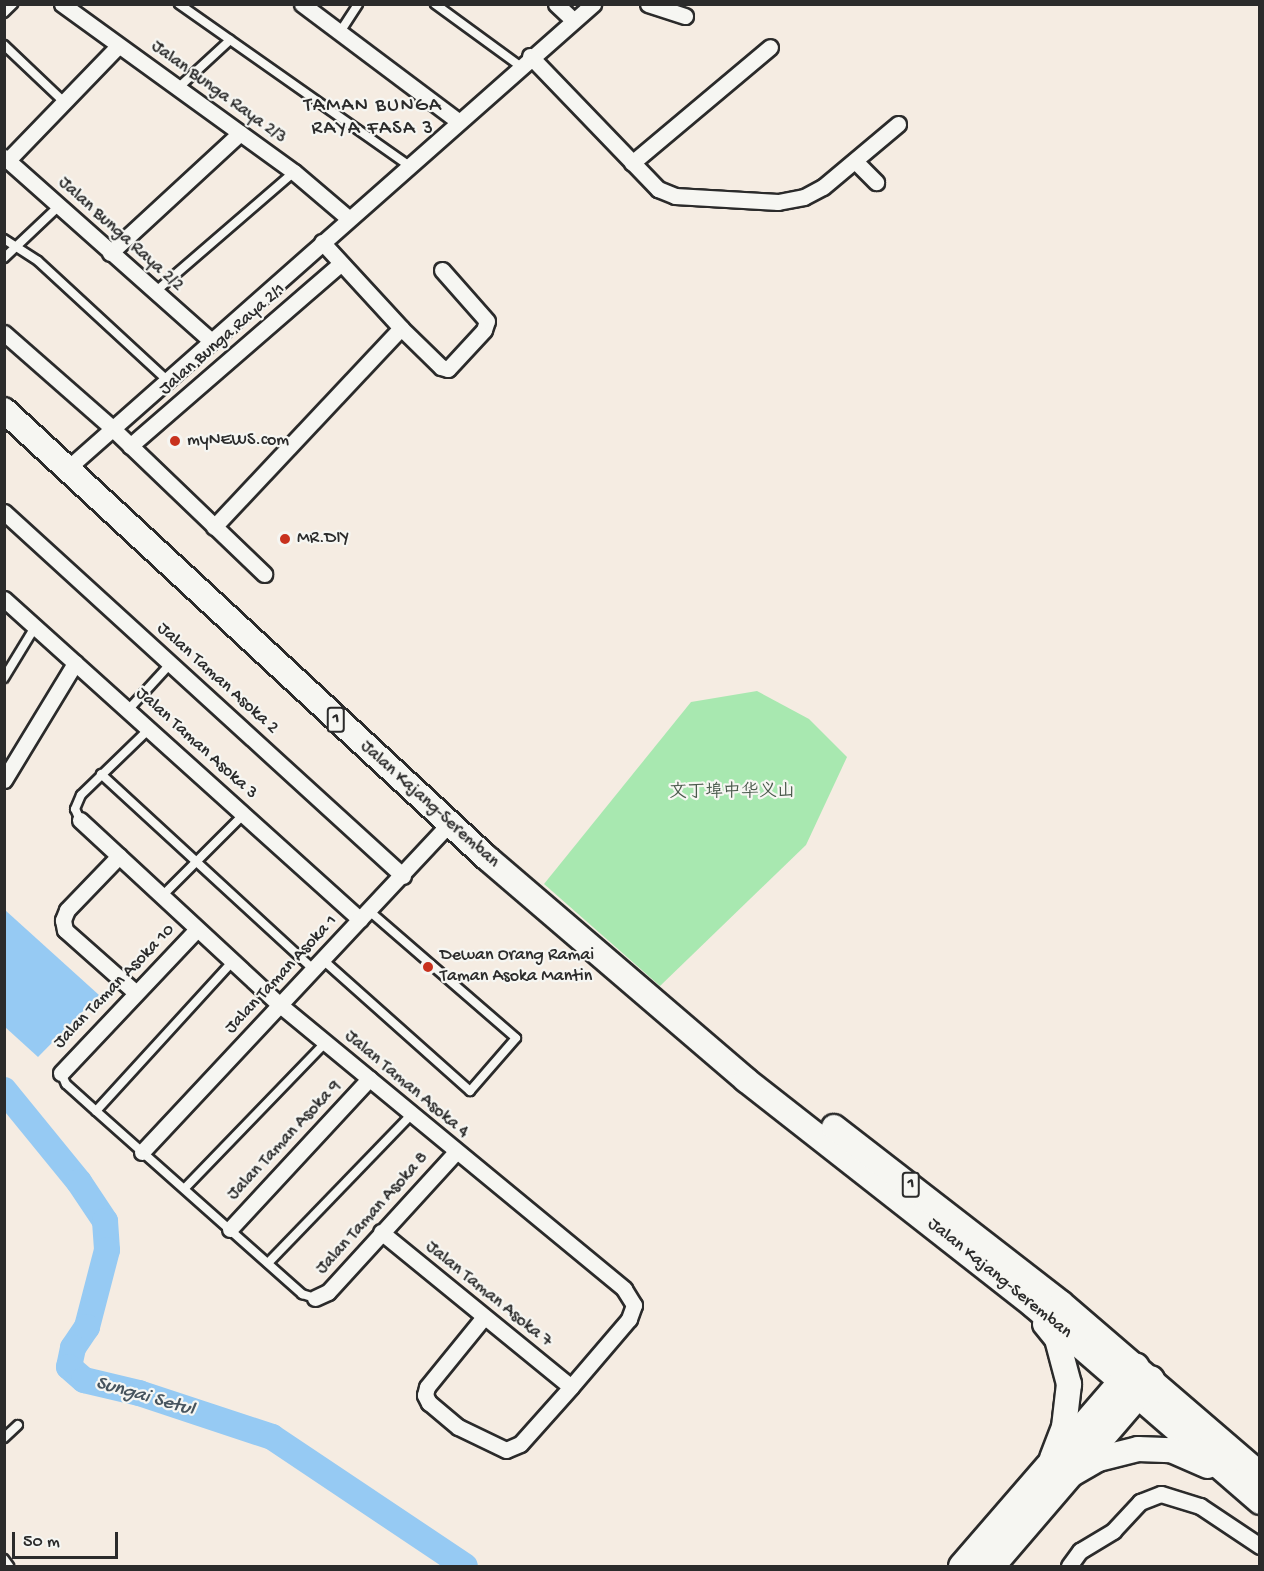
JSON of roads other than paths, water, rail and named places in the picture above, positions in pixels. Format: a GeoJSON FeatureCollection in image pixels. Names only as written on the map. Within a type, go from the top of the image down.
{"type":"FeatureCollection","features":[{"type":"Feature","properties":{"kind":"highway"},"geometry":{"type":"LineString","coordinates":[[962,1566],[1059,1469],[1136,1380]]}},
{"type":"Feature","properties":{"kind":"highway"},"geometry":{"type":"LineString","coordinates":[[990,1566],[1059,1469]]}},
{"type":"Feature","properties":{"kind":"main road","name":"Jalan Kajang-Seremban"},"geometry":{"type":"LineString","coordinates":[[4,410],[449,824],[746,1080],[1034,1306],[1260,1474]]}},
{"type":"Feature","properties":{"kind":"main road","name":"Jalan Kajang-Seremban"},"geometry":{"type":"LineString","coordinates":[[676,1020],[757,1070],[888,1168],[1136,1380],[1260,1502]]}},
{"type":"Feature","properties":{"kind":"main road"},"geometry":{"type":"LineString","coordinates":[[1034,1306],[1057,1339],[1069,1384],[1059,1469],[1116,1453],[1156,1449],[1191,1456],[1232,1476]]}},
{"type":"Feature","properties":{"kind":"street","name":"Jalan Bunga Raya 2/3"},"geometry":{"type":"LineString","coordinates":[[62,4],[294,172],[348,218]]}},
{"type":"Feature","properties":{"kind":"street"},"geometry":{"type":"LineString","coordinates":[[302,4],[458,121]]}},
{"type":"Feature","properties":{"kind":"street"},"geometry":{"type":"LineString","coordinates":[[556,4],[573,20]]}},
{"type":"Feature","properties":{"kind":"street"},"geometry":{"type":"LineString","coordinates":[[68,468],[525,61],[593,4]]}},
{"type":"Feature","properties":{"kind":"street"},"geometry":{"type":"LineString","coordinates":[[648,4],[685,16]]}},
{"type":"Feature","properties":{"kind":"street"},"geometry":{"type":"LineString","coordinates":[[6,159],[66,104],[118,46]]}},
{"type":"Feature","properties":{"kind":"street"},"geometry":{"type":"LineString","coordinates":[[632,164],[770,47]]}},
{"type":"Feature","properties":{"kind":"street"},"geometry":{"type":"LineString","coordinates":[[525,61],[658,189],[675,196],[778,202],[804,197],[855,161],[898,124]]}},
{"type":"Feature","properties":{"kind":"street"},"geometry":{"type":"LineString","coordinates":[[110,253],[240,133]]}},
{"type":"Feature","properties":{"kind":"street","name":"Jalan Bunga Raya 2/2"},"geometry":{"type":"LineString","coordinates":[[6,159],[211,341]]}},
{"type":"Feature","properties":{"kind":"street"},"geometry":{"type":"LineString","coordinates":[[855,161],[876,182]]}},
{"type":"Feature","properties":{"kind":"street"},"geometry":{"type":"LineString","coordinates":[[321,242],[400,328],[441,367],[448,369],[484,330],[485,317],[442,270]]}},
{"type":"Feature","properties":{"kind":"street","name":"Jalan Bunga Raya 2/1"},"geometry":{"type":"LineString","coordinates":[[130,446],[341,263]]}},
{"type":"Feature","properties":{"kind":"street"},"geometry":{"type":"LineString","coordinates":[[214,527],[400,328]]}},
{"type":"Feature","properties":{"kind":"street"},"geometry":{"type":"LineString","coordinates":[[4,333],[112,428],[264,574]]}},
{"type":"Feature","properties":{"kind":"street","name":"Jalan Taman Asoka 2"},"geometry":{"type":"LineString","coordinates":[[4,512],[403,876]]}},
{"type":"Feature","properties":{"kind":"street","name":"Jalan Taman Asoka 3"},"geometry":{"type":"LineString","coordinates":[[4,599],[244,814],[364,915]]}},
{"type":"Feature","properties":{"kind":"street"},"geometry":{"type":"LineString","coordinates":[[4,780],[75,663]]}},
{"type":"Feature","properties":{"kind":"street","name":"Jalan Taman Asoka 4"},"geometry":{"type":"LineString","coordinates":[[80,820],[280,1005],[631,1298],[633,1311],[629,1319],[572,1387]]}},
{"type":"Feature","properties":{"kind":"street","name":"Jalan Taman Asoka 1"},"geometry":{"type":"LineString","coordinates":[[142,1152],[403,876],[449,824]]}},
{"type":"Feature","properties":{"kind":"street"},"geometry":{"type":"LineString","coordinates":[[119,856],[67,910],[63,920],[65,930],[135,993]]}},
{"type":"Feature","properties":{"kind":"street","name":"Jalan Taman Asoka 10"},"geometry":{"type":"LineString","coordinates":[[62,1073],[197,929]]}},
{"type":"Feature","properties":{"kind":"street","name":"Jalan Taman Asoka 9"},"geometry":{"type":"LineString","coordinates":[[230,1229],[369,1079]]}},
{"type":"Feature","properties":{"kind":"street","name":"Jalan Taman Asoka 8"},"geometry":{"type":"LineString","coordinates":[[315,1298],[328,1292],[456,1152]]}},
{"type":"Feature","properties":{"kind":"street","name":"Jalan Taman Asoka 7"},"geometry":{"type":"LineString","coordinates":[[381,1232],[483,1318],[572,1387]]}},
{"type":"Feature","properties":{"kind":"street"},"geometry":{"type":"LineString","coordinates":[[483,1318],[425,1395],[429,1403],[458,1427],[506,1450],[520,1443],[572,1387]]}},
{"type":"Feature","properties":{"kind":"street"},"geometry":{"type":"LineString","coordinates":[[1069,1566],[1080,1551],[1113,1531],[1140,1502],[1161,1494],[1200,1506],[1260,1546]]}},
{"type":"Feature","properties":{"kind":"lane"},"geometry":{"type":"LineString","coordinates":[[4,13],[13,4]]}},
{"type":"Feature","properties":{"kind":"lane"},"geometry":{"type":"LineString","coordinates":[[180,4],[408,165]]}},
{"type":"Feature","properties":{"kind":"lane"},"geometry":{"type":"LineString","coordinates":[[340,32],[358,4]]}},
{"type":"Feature","properties":{"kind":"lane"},"geometry":{"type":"LineString","coordinates":[[435,4],[525,61]]}},
{"type":"Feature","properties":{"kind":"lane"},"geometry":{"type":"LineString","coordinates":[[178,88],[230,40]]}},
{"type":"Feature","properties":{"kind":"lane"},"geometry":{"type":"LineString","coordinates":[[4,45],[66,104]]}},
{"type":"Feature","properties":{"kind":"lane"},"geometry":{"type":"LineString","coordinates":[[155,292],[294,172]]}},
{"type":"Feature","properties":{"kind":"lane"},"geometry":{"type":"LineString","coordinates":[[4,258],[58,207]]}},
{"type":"Feature","properties":{"kind":"lane"},"geometry":{"type":"LineString","coordinates":[[4,239],[38,261],[167,380]]}},
{"type":"Feature","properties":{"kind":"lane"},"geometry":{"type":"LineString","coordinates":[[4,678],[35,627]]}},
{"type":"Feature","properties":{"kind":"lane"},"geometry":{"type":"LineString","coordinates":[[128,710],[171,663]]}},
{"type":"Feature","properties":{"kind":"lane"},"geometry":{"type":"LineString","coordinates":[[80,820],[75,809],[81,795],[149,729]]}},
{"type":"Feature","properties":{"kind":"lane"},"geometry":{"type":"LineString","coordinates":[[101,774],[319,965],[470,1091],[516,1038],[364,915]]}},
{"type":"Feature","properties":{"kind":"lane"},"geometry":{"type":"LineString","coordinates":[[162,896],[244,814]]}},
{"type":"Feature","properties":{"kind":"lane"},"geometry":{"type":"LineString","coordinates":[[96,1111],[232,962]]}},
{"type":"Feature","properties":{"kind":"lane"},"geometry":{"type":"LineString","coordinates":[[185,1188],[325,1043]]}},
{"type":"Feature","properties":{"kind":"lane"},"geometry":{"type":"LineString","coordinates":[[62,1073],[66,1083],[142,1152],[302,1294],[315,1298]]}},
{"type":"Feature","properties":{"kind":"lane"},"geometry":{"type":"LineString","coordinates":[[268,1263],[411,1114]]}},
{"type":"Feature","properties":{"kind":"lane"},"geometry":{"type":"LineString","coordinates":[[4,1438],[18,1425]]}},
{"type":"Feature","properties":{"kind":"lane"},"geometry":{"type":"LineString","coordinates":[[4,1558],[9,1566]]}},
{"type":"Feature","properties":{"kind":"water"},"geometry":{"type":"Polygon","coordinates":[[[5,910],[99,995],[38,1057],[5,1027],[5,910]]]}},
{"type":"Feature","properties":{"kind":"waterway","name":"Sungai Setul"},"geometry":{"type":"LineString","coordinates":[[4,1090],[79,1182],[105,1221],[107,1250],[87,1327],[73,1348],[69,1367],[84,1380],[139,1393],[272,1437],[465,1566]]}},
{"type":"Feature","properties":{"kind":"place","name":"myNEWS.com"},"geometry":{"type":"Point","coordinates":[175,441]}},
{"type":"Feature","properties":{"kind":"place","name":"MR.DIY"},"geometry":{"type":"Point","coordinates":[285,539]}},
{"type":"Feature","properties":{"kind":"place","name":"Dewan Orang Ramai Taman Asoka Mantin"},"geometry":{"type":"Point","coordinates":[428,967]}},
{"type":"Feature","properties":{"kind":"district","name":"TAMAN BUNGA RAYA FASA 3"},"geometry":{"type":"Point","coordinates":[373,118]}},
{"type":"Feature","properties":{"kind":"park label","name":"文丁埠中华义山"},"geometry":{"type":"Point","coordinates":[732,793]}}]}
